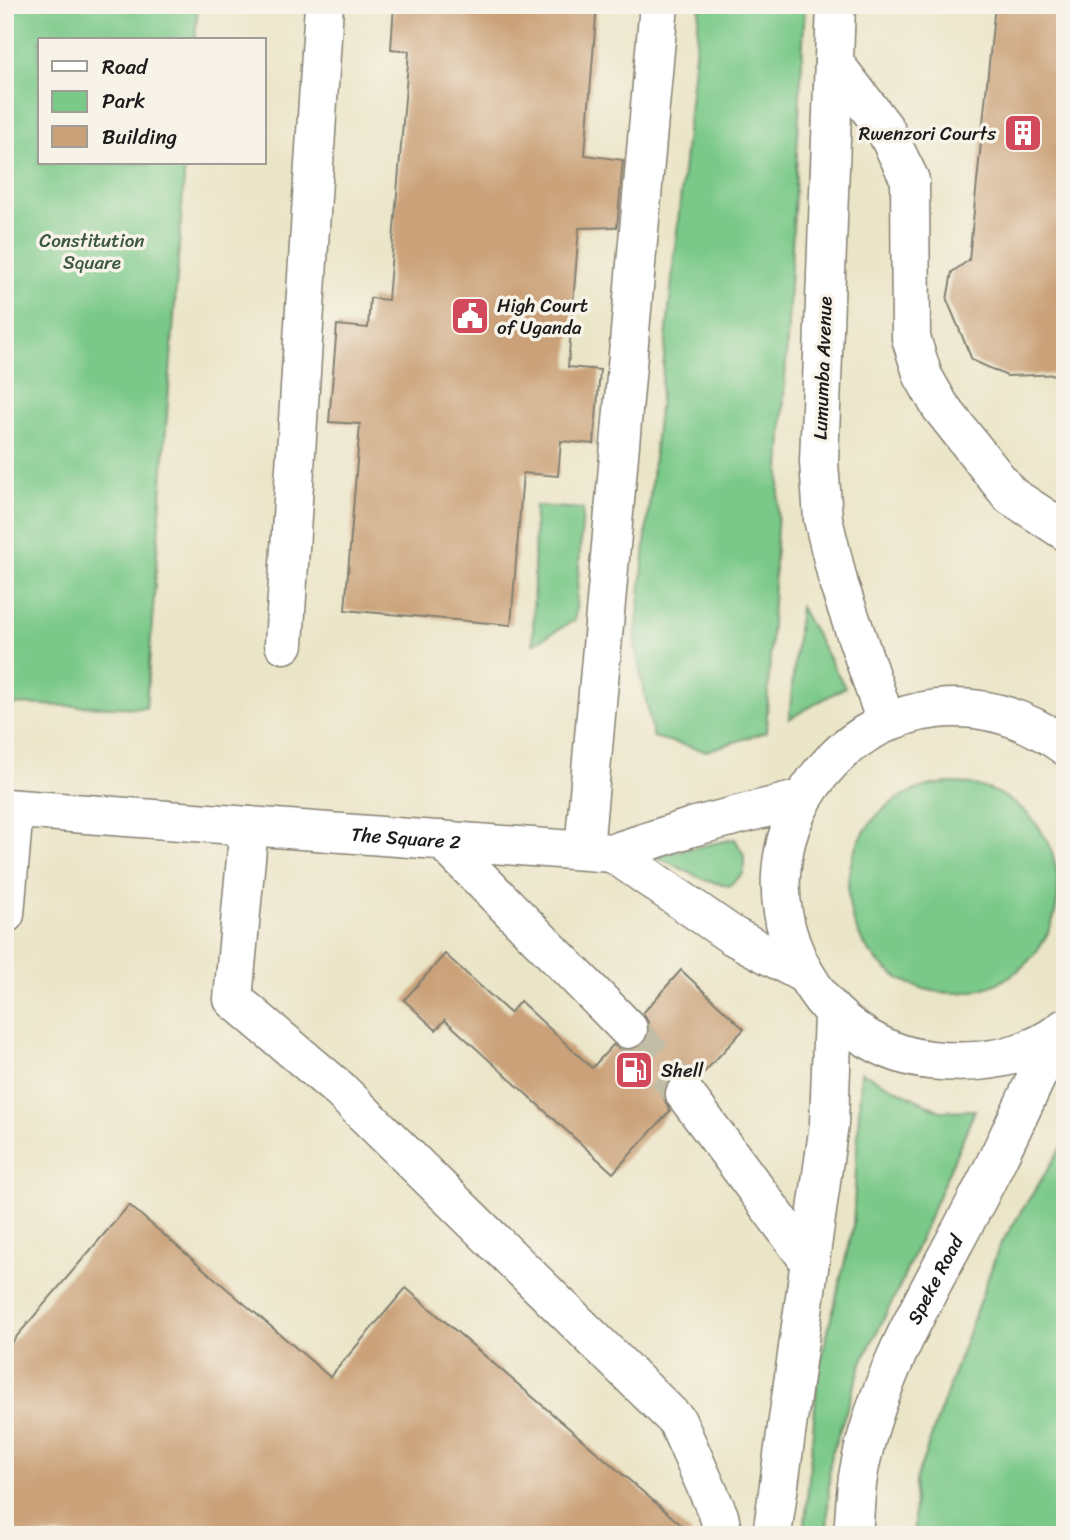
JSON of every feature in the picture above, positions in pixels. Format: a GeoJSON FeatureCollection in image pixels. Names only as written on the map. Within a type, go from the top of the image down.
{"type":"FeatureCollection","features":[{"type":"Feature","properties":{"kind":"main road"},"geometry":{"type":"LineString","coordinates":[[284,644],[324,5]]}},
{"type":"Feature","properties":{"kind":"main road"},"geometry":{"type":"LineString","coordinates":[[659,5],[599,851],[733,936],[802,973]]}},
{"type":"Feature","properties":{"kind":"main road","name":"Lumumba Avenue"},"geometry":{"type":"LineString","coordinates":[[836,5],[819,461],[823,519],[839,585],[886,722]]}},
{"type":"Feature","properties":{"kind":"main road"},"geometry":{"type":"LineString","coordinates":[[834,63],[885,129],[910,180],[911,338],[923,376],[940,406],[1010,495],[1065,531]]}},
{"type":"Feature","properties":{"kind":"main road"},"geometry":{"type":"LineString","coordinates":[[1058,732],[1000,712],[977,708],[930,709],[886,722],[852,741],[823,767],[801,799],[784,841],[779,886],[786,931],[802,973],[833,1013],[873,1042],[918,1059],[966,1064],[1013,1056],[1060,1031]]}},
{"type":"Feature","properties":{"kind":"main road","name":"The Square 2"},"geometry":{"type":"LineString","coordinates":[[10,809],[599,851],[801,799]]}},
{"type":"Feature","properties":{"kind":"main road"},"geometry":{"type":"LineString","coordinates":[[5,914],[10,809]]}},
{"type":"Feature","properties":{"kind":"main road"},"geometry":{"type":"LineString","coordinates":[[249,826],[233,999],[339,1089],[677,1420],[719,1516],[723,1535]]}},
{"type":"Feature","properties":{"kind":"main road"},"geometry":{"type":"LineString","coordinates":[[442,840],[628,1029]]}},
{"type":"Feature","properties":{"kind":"main road"},"geometry":{"type":"LineString","coordinates":[[772,1535],[829,1124],[833,1013]]}},
{"type":"Feature","properties":{"kind":"main road","name":"Speke Road"},"geometry":{"type":"LineString","coordinates":[[853,1535],[859,1472],[875,1410],[897,1352],[971,1211],[1060,1031]]}},
{"type":"Feature","properties":{"kind":"main road"},"geometry":{"type":"LineString","coordinates":[[685,1094],[810,1262]]}},
{"type":"Feature","properties":{"kind":"green space","name":"Constitution Square"},"geometry":{"type":"Polygon","coordinates":[[[5,5],[198,5],[195,38],[38,38],[38,164],[185,164],[146,708],[5,704],[5,5]]]}},
{"type":"Feature","properties":{"kind":"green space"},"geometry":{"type":"Polygon","coordinates":[[[700,5],[805,5],[766,732],[706,751],[653,737],[635,644],[700,5]]]}},
{"type":"Feature","properties":{"kind":"green space"},"geometry":{"type":"Polygon","coordinates":[[[535,506],[583,509],[575,620],[533,644],[535,506]]]}},
{"type":"Feature","properties":{"kind":"green space"},"geometry":{"type":"Polygon","coordinates":[[[800,607],[845,687],[789,719],[800,607]]]}},
{"type":"Feature","properties":{"kind":"green space"},"geometry":{"type":"Polygon","coordinates":[[[953,783],[993,791],[1027,814],[1050,848],[1058,888],[1050,928],[1027,962],[993,985],[953,993],[913,985],[879,962],[856,928],[848,888],[856,848],[879,814],[913,791],[953,783]]]}},
{"type":"Feature","properties":{"kind":"green space"},"geometry":{"type":"Polygon","coordinates":[[[735,839],[744,855],[744,873],[729,886],[707,881],[655,856],[735,839]]]}},
{"type":"Feature","properties":{"kind":"green space"},"geometry":{"type":"Polygon","coordinates":[[[861,1072],[940,1111],[975,1110],[899,1288],[863,1360],[830,1459],[827,1535],[804,1535],[818,1372],[853,1228],[861,1072]]]}},
{"type":"Feature","properties":{"kind":"green space"},"geometry":{"type":"Polygon","coordinates":[[[1065,1142],[1065,1535],[914,1535],[915,1482],[999,1247],[1065,1142]]]}},
{"type":"Feature","properties":{"kind":"building","name":"High Court of Uganda"},"geometry":{"type":"Polygon","coordinates":[[[394,5],[597,5],[585,155],[623,160],[617,227],[579,228],[568,367],[600,370],[594,444],[561,441],[558,476],[523,473],[511,625],[345,610],[360,424],[329,422],[337,325],[368,328],[370,298],[388,300],[409,51],[391,49],[394,5]]]}},
{"type":"Feature","properties":{"kind":"building","name":"Rwenzori Courts"},"geometry":{"type":"Polygon","coordinates":[[[995,5],[1065,5],[1065,374],[1007,376],[972,360],[947,300],[952,272],[969,260],[995,5]]]}},
{"type":"Feature","properties":{"kind":"building"},"geometry":{"type":"Polygon","coordinates":[[[445,954],[510,1013],[520,1001],[592,1068],[613,1045],[622,1050],[633,1050],[644,1044],[649,1034],[649,1024],[643,1013],[681,970],[744,1029],[699,1078],[683,1072],[671,1077],[665,1085],[663,1096],[670,1111],[613,1173],[445,1020],[436,1030],[404,1000],[445,954]]]}},
{"type":"Feature","properties":{"kind":"building"},"geometry":{"type":"Polygon","coordinates":[[[129,1205],[330,1377],[406,1288],[693,1535],[5,1535],[5,1350],[129,1205]]]}},
{"type":"Feature","properties":{"kind":"tunnel"},"geometry":{"type":"LineString","coordinates":[[628,1029],[685,1094]]}},
{"type":"Feature","properties":{"kind":"place","name":"Rwenzori Courts"},"geometry":{"type":"Point","coordinates":[1023,133]}},
{"type":"Feature","properties":{"kind":"place","name":"High Court of Uganda"},"geometry":{"type":"Point","coordinates":[470,316]}},
{"type":"Feature","properties":{"kind":"place","name":"Shell"},"geometry":{"type":"Point","coordinates":[634,1070]}}]}
